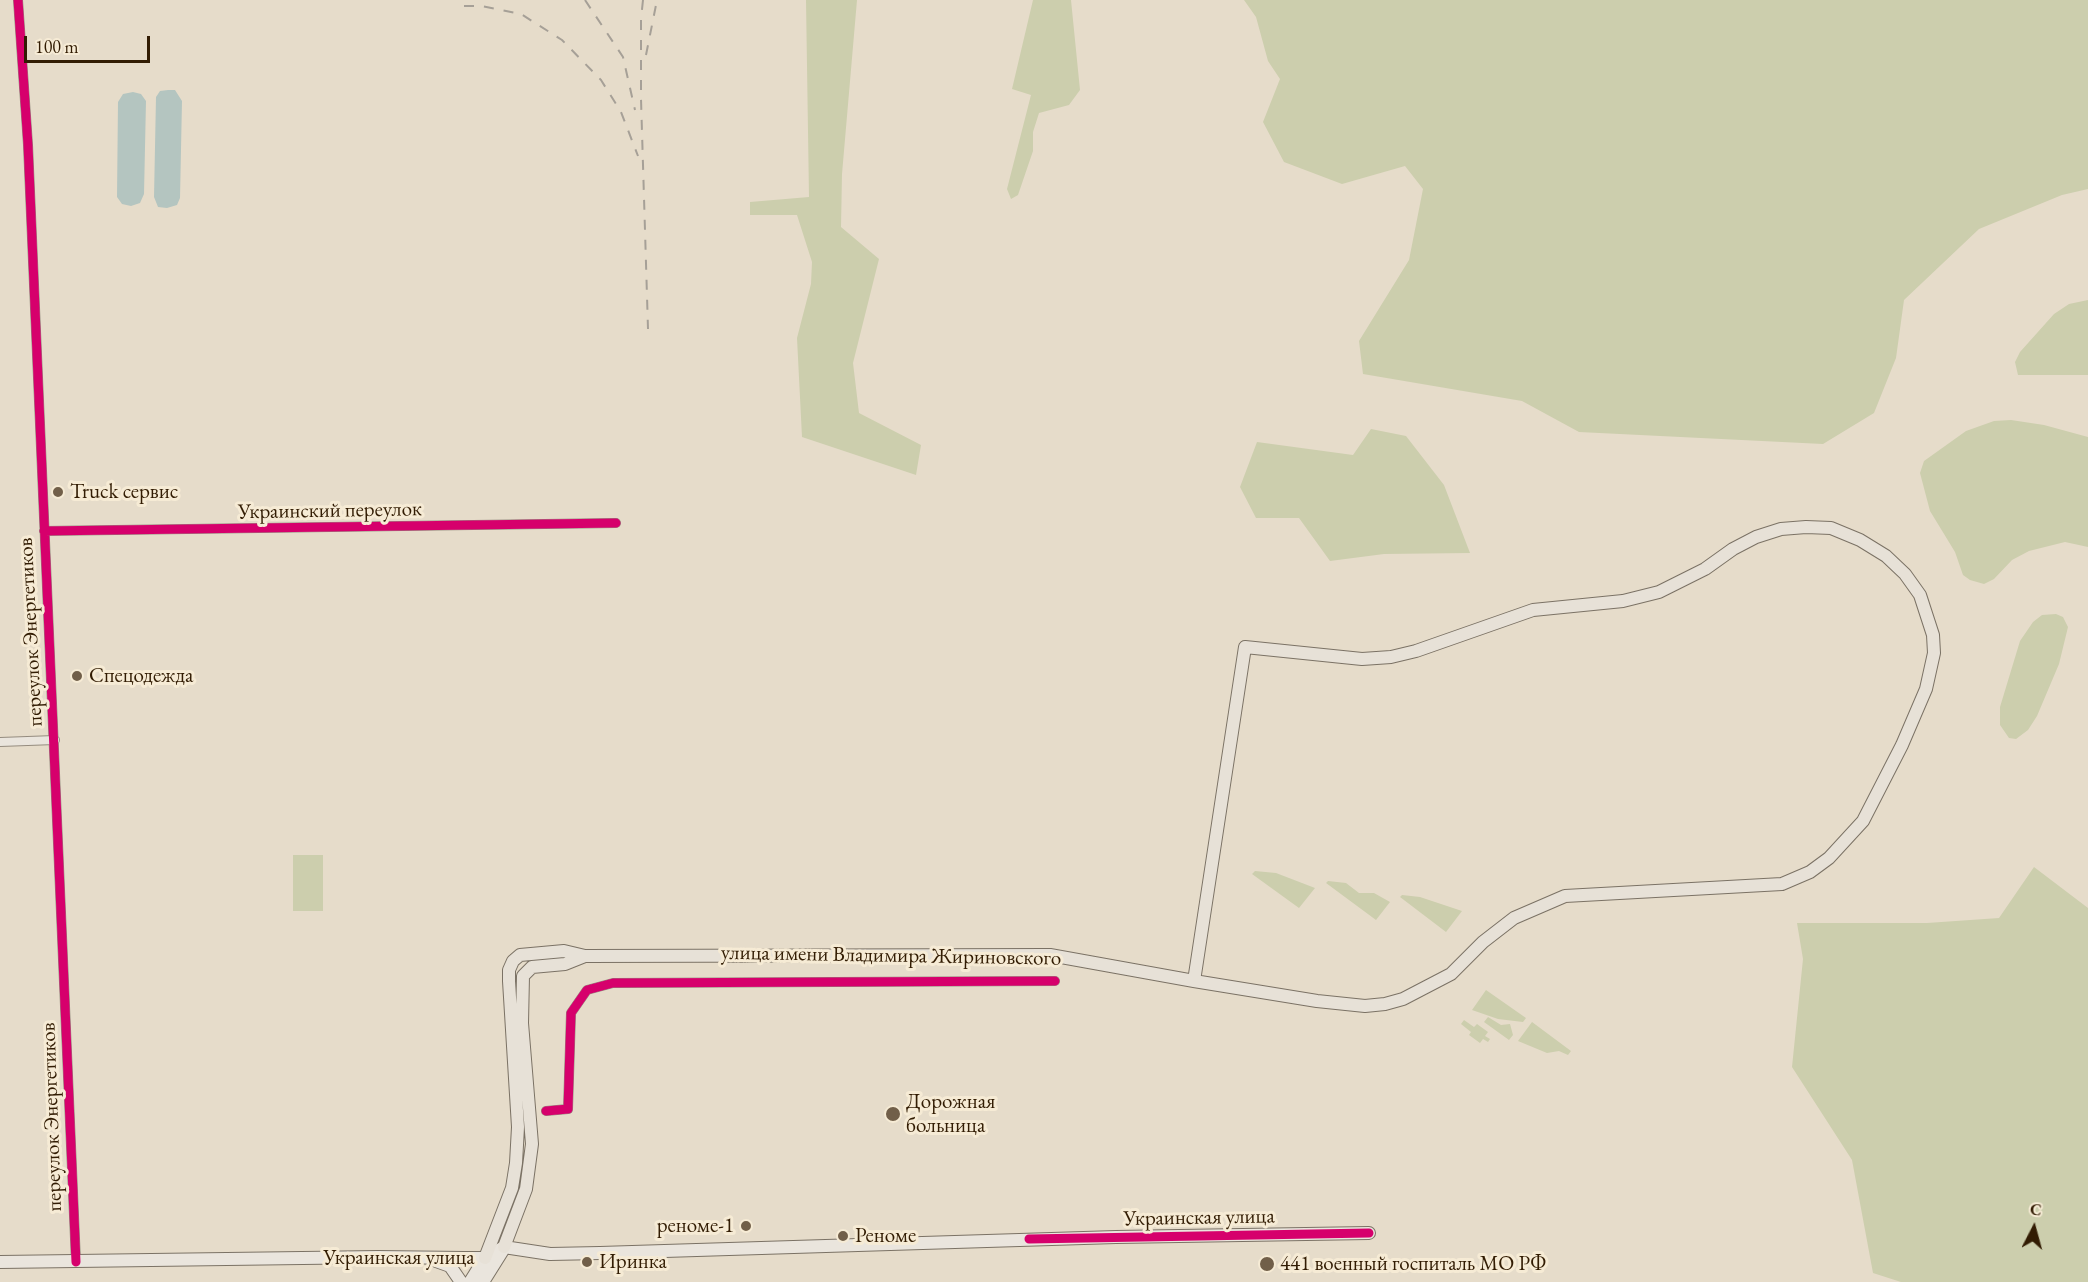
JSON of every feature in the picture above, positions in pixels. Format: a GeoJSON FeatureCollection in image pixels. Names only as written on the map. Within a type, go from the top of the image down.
{"type":"FeatureCollection","features":[{"type":"Feature","properties":{"kind":"main road","name":"улица имени Владимира Жириновского"},"geometry":{"type":"LineString","coordinates":[[485,1258],[513,1188],[519,1145],[510,1022],[509,970],[513,961],[520,955],[564,951],[585,956],[1050,955],[1194,981],[1317,1001],[1365,1006],[1385,1004],[1420,991],[1451,974],[1483,942],[1514,918],[1565,896],[1782,884],[1803,875],[1829,858],[1863,821],[1902,745],[1926,689],[1934,653],[1933,635],[1920,595],[1905,573],[1877,550],[1831,528],[1806,527],[1781,529],[1756,537],[1732,549],[1705,569],[1659,592],[1623,601],[1533,610],[1416,651],[1390,657],[1362,659],[1245,647],[1194,981]]}},
{"type":"Feature","properties":{"kind":"main road","name":"улица имени Владимира Жириновского"},"geometry":{"type":"LineString","coordinates":[[504,1247],[526,1189],[532,1144],[521,982],[526,970],[565,964],[585,956]]}},
{"type":"Feature","properties":{"kind":"main road"},"geometry":{"type":"LineString","coordinates":[[526,1189],[516,1230],[517,1240],[523,1245],[570,1254]]}},
{"type":"Feature","properties":{"kind":"main road","name":"Украинская улица"},"geometry":{"type":"LineString","coordinates":[[0,1262],[378,1257],[485,1258],[504,1247],[550,1254],[570,1254],[1029,1239],[1369,1233]]}},
{"type":"Feature","properties":{"kind":"main road"},"geometry":{"type":"LineString","coordinates":[[483,1282],[504,1247]]}},
{"type":"Feature","properties":{"kind":"main road"},"geometry":{"type":"LineString","coordinates":[[378,1257],[439,1262],[455,1271],[461,1282]]}},
{"type":"Feature","properties":{"kind":"main road"},"geometry":{"type":"LineString","coordinates":[[470,1282],[485,1258]]}},
{"type":"Feature","properties":{"kind":"street","name":"переулок Энергетиков"},"geometry":{"type":"LineString","coordinates":[[18,0],[28,145],[76,1262]]}},
{"type":"Feature","properties":{"kind":"street","name":"Украинский переулок"},"geometry":{"type":"LineString","coordinates":[[44,531],[404,528],[616,523]]}},
{"type":"Feature","properties":{"kind":"street","name":"переулок Энергетиков"},"geometry":{"type":"LineString","coordinates":[[0,742],[55,740]]}},
{"type":"Feature","properties":{"kind":"street"},"geometry":{"type":"LineString","coordinates":[[546,1111],[568,1109],[571,1013],[587,990],[612,983],[1055,981]]}},
{"type":"Feature","properties":{"kind":"green space"},"geometry":{"type":"Polygon","coordinates":[[[806,0],[857,0],[842,174],[841,227],[879,259],[853,363],[859,413],[921,445],[916,475],[802,437],[797,338],[811,284],[812,262],[797,215],[750,215],[750,202],[809,197],[806,0]]]}},
{"type":"Feature","properties":{"kind":"green space"},"geometry":{"type":"Polygon","coordinates":[[[1033,0],[1071,0],[1080,90],[1069,105],[1039,113],[1033,132],[1033,151],[1018,195],[1011,199],[1007,189],[1031,95],[1012,89],[1033,0]]]}},
{"type":"Feature","properties":{"kind":"green space"},"geometry":{"type":"Polygon","coordinates":[[[1244,0],[2088,0],[2088,189],[2062,195],[1979,229],[1904,300],[1896,358],[1874,413],[1823,444],[1579,432],[1522,401],[1363,374],[1359,341],[1409,260],[1423,189],[1405,166],[1342,184],[1284,162],[1263,122],[1280,79],[1268,61],[1256,17],[1244,0]]]}},
{"type":"Feature","properties":{"kind":"green space"},"geometry":{"type":"Polygon","coordinates":[[[2088,300],[2088,375],[2018,375],[2015,362],[2020,352],[2054,314],[2069,304],[2088,300]]]}},
{"type":"Feature","properties":{"kind":"green space"},"geometry":{"type":"Polygon","coordinates":[[[2011,420],[2044,425],[2088,437],[2088,547],[2065,542],[2029,551],[2012,560],[1994,579],[1984,584],[1970,580],[1963,575],[1955,552],[1930,511],[1920,473],[1924,461],[1966,431],[1994,421],[2011,420]]]}},
{"type":"Feature","properties":{"kind":"green space"},"geometry":{"type":"Polygon","coordinates":[[[1371,429],[1406,436],[1444,485],[1470,553],[1384,554],[1330,561],[1299,518],[1256,518],[1240,487],[1257,442],[1353,455],[1371,429]]]}},
{"type":"Feature","properties":{"kind":"green space"},"geometry":{"type":"Polygon","coordinates":[[[2056,614],[2063,617],[2068,627],[2059,664],[2037,716],[2028,730],[2016,739],[2009,738],[2000,725],[2000,707],[2020,641],[2033,622],[2042,615],[2056,614]]]}},
{"type":"Feature","properties":{"kind":"green space"},"geometry":{"type":"Polygon","coordinates":[[[293,855],[323,855],[323,911],[293,911],[293,855]]]}},
{"type":"Feature","properties":{"kind":"green space"},"geometry":{"type":"Polygon","coordinates":[[[2034,867],[2088,908],[2088,1282],[1901,1282],[1873,1273],[1852,1160],[1792,1067],[1803,959],[1797,923],[1927,923],[1999,918],[2034,867]]]}},
{"type":"Feature","properties":{"kind":"green space"},"geometry":{"type":"Polygon","coordinates":[[[1255,871],[1276,873],[1315,888],[1299,908],[1252,874],[1255,871]]]}},
{"type":"Feature","properties":{"kind":"green space"},"geometry":{"type":"Polygon","coordinates":[[[1328,881],[1346,883],[1359,893],[1374,893],[1390,902],[1376,920],[1326,883],[1328,881]]]}},
{"type":"Feature","properties":{"kind":"green space"},"geometry":{"type":"Polygon","coordinates":[[[1402,895],[1420,897],[1462,911],[1446,932],[1400,897],[1402,895]]]}},
{"type":"Feature","properties":{"kind":"green space"},"geometry":{"type":"Polygon","coordinates":[[[1486,990],[1526,1018],[1523,1022],[1498,1019],[1472,1010],[1486,990]]]}},
{"type":"Feature","properties":{"kind":"green space"},"geometry":{"type":"Polygon","coordinates":[[[1488,1017],[1501,1025],[1510,1024],[1513,1035],[1509,1040],[1484,1022],[1488,1017]]]}},
{"type":"Feature","properties":{"kind":"green space"},"geometry":{"type":"Polygon","coordinates":[[[1464,1020],[1474,1027],[1477,1024],[1488,1032],[1485,1036],[1490,1039],[1488,1042],[1483,1039],[1480,1043],[1469,1035],[1471,1032],[1461,1024],[1464,1020]]]}},
{"type":"Feature","properties":{"kind":"green space"},"geometry":{"type":"Polygon","coordinates":[[[1532,1022],[1571,1051],[1568,1055],[1559,1051],[1547,1053],[1518,1041],[1532,1022]]]}},
{"type":"Feature","properties":{"kind":"shaded area"},"geometry":{"type":"Polygon","coordinates":[[[175,90],[182,101],[180,198],[177,205],[167,208],[158,207],[154,197],[156,97],[160,91],[175,90]]]}},
{"type":"Feature","properties":{"kind":"shaded area"},"geometry":{"type":"Polygon","coordinates":[[[133,92],[141,94],[146,101],[144,194],[140,203],[131,206],[122,204],[117,197],[118,102],[123,94],[133,92]]]}},
{"type":"Feature","properties":{"kind":"railway"},"geometry":{"type":"LineString","coordinates":[[585,0],[623,57],[635,110]]}},
{"type":"Feature","properties":{"kind":"railway"},"geometry":{"type":"LineString","coordinates":[[643,0],[641,99],[648,329]]}},
{"type":"Feature","properties":{"kind":"railway"},"geometry":{"type":"LineString","coordinates":[[646,55],[657,0]]}},
{"type":"Feature","properties":{"kind":"railway"},"geometry":{"type":"LineString","coordinates":[[464,6],[481,6],[521,14],[562,40],[601,80],[621,112],[638,156]]}},
{"type":"Feature","properties":{"kind":"cycle path"},"geometry":{"type":"LineString","coordinates":[[18,0],[28,145],[76,1262]]}},
{"type":"Feature","properties":{"kind":"cycle path"},"geometry":{"type":"LineString","coordinates":[[44,531],[616,523]]}},
{"type":"Feature","properties":{"kind":"cycle path"},"geometry":{"type":"LineString","coordinates":[[546,1111],[568,1109],[571,1013],[587,990],[613,983],[1055,981]]}},
{"type":"Feature","properties":{"kind":"cycle path"},"geometry":{"type":"LineString","coordinates":[[1029,1239],[1369,1233]]}},
{"type":"Feature","properties":{"kind":"place","name":"Truck сервис"},"geometry":{"type":"Point","coordinates":[58,492]}},
{"type":"Feature","properties":{"kind":"place","name":"Спецодежда"},"geometry":{"type":"Point","coordinates":[77,676]}},
{"type":"Feature","properties":{"kind":"place","name":"Дорожная больница"},"geometry":{"type":"Point","coordinates":[893,1114]}},
{"type":"Feature","properties":{"kind":"place","name":"реноме-1"},"geometry":{"type":"Point","coordinates":[746,1226]}},
{"type":"Feature","properties":{"kind":"place","name":"Реноме"},"geometry":{"type":"Point","coordinates":[843,1236]}},
{"type":"Feature","properties":{"kind":"place","name":"Иринка"},"geometry":{"type":"Point","coordinates":[587,1262]}},
{"type":"Feature","properties":{"kind":"place","name":"441 военный госпиталь МО РФ"},"geometry":{"type":"Point","coordinates":[1267,1264]}}]}
